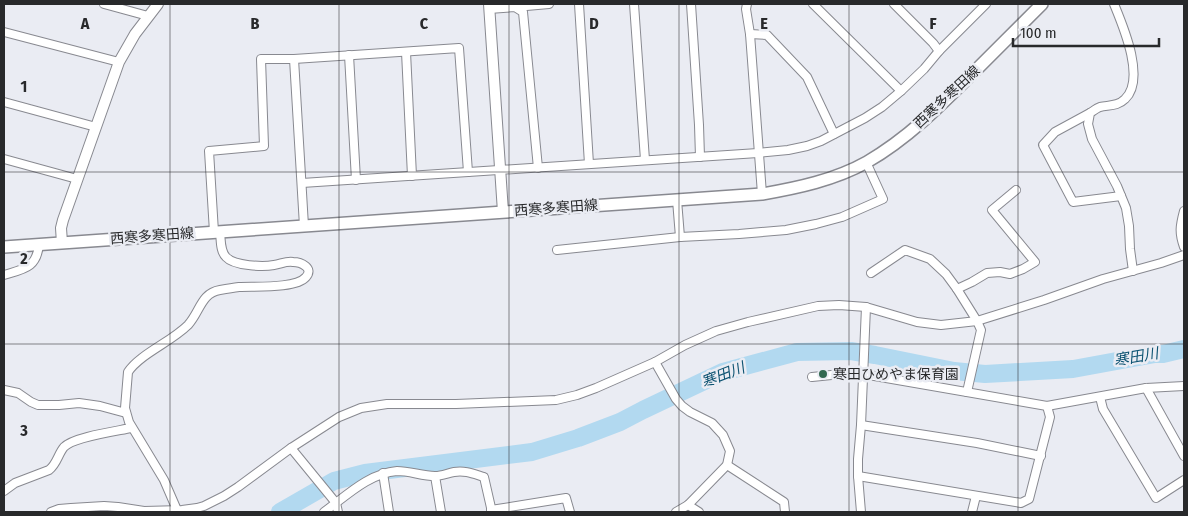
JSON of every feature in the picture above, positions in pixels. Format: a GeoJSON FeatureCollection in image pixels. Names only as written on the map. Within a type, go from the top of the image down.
{"type":"FeatureCollection","features":[{"type":"Feature","properties":{"kind":"main road","name":"西寒多寒田線"},"geometry":{"type":"LineString","coordinates":[[4,247],[762,194],[795,188],[844,173],[894,145],[942,104],[1042,4]]}},
{"type":"Feature","properties":{"kind":"street"},"geometry":{"type":"LineString","coordinates":[[104,4],[148,16]]}},
{"type":"Feature","properties":{"kind":"street"},"geometry":{"type":"LineString","coordinates":[[62,243],[63,220],[119,62],[129,43],[158,4]]}},
{"type":"Feature","properties":{"kind":"street"},"geometry":{"type":"LineString","coordinates":[[503,212],[489,6],[515,7],[549,4]]}},
{"type":"Feature","properties":{"kind":"street"},"geometry":{"type":"LineString","coordinates":[[579,4],[589,164]]}},
{"type":"Feature","properties":{"kind":"street"},"geometry":{"type":"LineString","coordinates":[[634,4],[645,160]]}},
{"type":"Feature","properties":{"kind":"street"},"geometry":{"type":"LineString","coordinates":[[691,4],[700,157]]}},
{"type":"Feature","properties":{"kind":"street"},"geometry":{"type":"LineString","coordinates":[[747,4],[762,194]]}},
{"type":"Feature","properties":{"kind":"street"},"geometry":{"type":"LineString","coordinates":[[813,4],[901,91]]}},
{"type":"Feature","properties":{"kind":"street"},"geometry":{"type":"LineString","coordinates":[[894,4],[940,51]]}},
{"type":"Feature","properties":{"kind":"street"},"geometry":{"type":"LineString","coordinates":[[973,4],[980,10]]}},
{"type":"Feature","properties":{"kind":"street"},"geometry":{"type":"LineString","coordinates":[[302,184],[788,150],[821,141],[882,107],[924,69],[986,4]]}},
{"type":"Feature","properties":{"kind":"street"},"geometry":{"type":"LineString","coordinates":[[1114,4],[1132,56],[1134,79],[1132,91],[1125,100],[1114,106],[1099,108],[1055,132],[1043,145],[1073,202],[1121,196]]}},
{"type":"Feature","properties":{"kind":"street"},"geometry":{"type":"LineString","coordinates":[[515,7],[523,12],[538,168]]}},
{"type":"Feature","properties":{"kind":"street"},"geometry":{"type":"LineString","coordinates":[[4,32],[119,62]]}},
{"type":"Feature","properties":{"kind":"street"},"geometry":{"type":"LineString","coordinates":[[750,34],[767,35],[807,77],[834,134]]}},
{"type":"Feature","properties":{"kind":"street"},"geometry":{"type":"LineString","coordinates":[[177,510],[164,480],[132,428],[126,413],[127,377],[129,370],[184,329],[194,318],[209,294],[236,287],[264,288],[302,281],[308,271],[307,267],[297,262],[271,265],[239,263],[230,260],[222,252],[217,232],[209,151],[264,146],[261,59],[294,59],[459,48],[468,172]]}},
{"type":"Feature","properties":{"kind":"street"},"geometry":{"type":"LineString","coordinates":[[406,52],[412,176]]}},
{"type":"Feature","properties":{"kind":"street"},"geometry":{"type":"LineString","coordinates":[[349,55],[356,180]]}},
{"type":"Feature","properties":{"kind":"street"},"geometry":{"type":"LineString","coordinates":[[294,59],[304,226]]}},
{"type":"Feature","properties":{"kind":"street"},"geometry":{"type":"LineString","coordinates":[[4,102],[96,127]]}},
{"type":"Feature","properties":{"kind":"street"},"geometry":{"type":"LineString","coordinates":[[1090,113],[1088,124],[1092,139],[1126,208],[1133,271]]}},
{"type":"Feature","properties":{"kind":"street"},"geometry":{"type":"LineString","coordinates":[[4,159],[77,179]]}},
{"type":"Feature","properties":{"kind":"street"},"geometry":{"type":"LineString","coordinates":[[557,250],[680,237],[786,230],[842,217],[883,199],[866,162]]}},
{"type":"Feature","properties":{"kind":"street"},"geometry":{"type":"LineString","coordinates":[[957,290],[987,273],[1000,272],[1010,274],[1023,270],[1035,262],[992,210],[1016,190]]}},
{"type":"Feature","properties":{"kind":"street"},"geometry":{"type":"LineString","coordinates":[[676,200],[680,237]]}},
{"type":"Feature","properties":{"kind":"street"},"geometry":{"type":"LineString","coordinates":[[1184,211],[1180,228],[1184,247]]}},
{"type":"Feature","properties":{"kind":"street"},"geometry":{"type":"LineString","coordinates":[[4,275],[30,267],[37,256],[39,244]]}},
{"type":"Feature","properties":{"kind":"street"},"geometry":{"type":"LineString","coordinates":[[871,273],[905,250],[930,259],[946,274],[981,330],[967,392]]}},
{"type":"Feature","properties":{"kind":"street"},"geometry":{"type":"LineString","coordinates":[[51,512],[65,508],[104,506],[144,511],[177,510],[196,508],[212,503],[339,417],[361,408],[387,404],[456,404],[556,400],[596,388],[655,362],[685,345],[716,331],[748,322],[818,306],[839,305],[866,307],[917,322],[941,325],[977,321],[1103,279],[1184,255]]}},
{"type":"Feature","properties":{"kind":"street"},"geometry":{"type":"LineString","coordinates":[[861,512],[858,459],[862,424],[866,307]]}},
{"type":"Feature","properties":{"kind":"street"},"geometry":{"type":"LineString","coordinates":[[655,362],[676,399],[682,406],[712,423],[723,435],[730,452],[727,466],[688,505],[676,512]]}},
{"type":"Feature","properties":{"kind":"street"},"geometry":{"type":"LineString","coordinates":[[812,377],[851,373],[863,374],[1047,406],[1146,388],[1184,386]]}},
{"type":"Feature","properties":{"kind":"street"},"geometry":{"type":"LineString","coordinates":[[1146,388],[1184,456]]}},
{"type":"Feature","properties":{"kind":"street"},"geometry":{"type":"LineString","coordinates":[[4,390],[18,393],[38,405],[79,403],[126,413]]}},
{"type":"Feature","properties":{"kind":"street"},"geometry":{"type":"LineString","coordinates":[[1100,397],[1104,409],[1156,498],[1184,480]]}},
{"type":"Feature","properties":{"kind":"street"},"geometry":{"type":"LineString","coordinates":[[858,476],[1021,503],[1029,499],[1041,456],[1050,417],[1047,406]]}},
{"type":"Feature","properties":{"kind":"street"},"geometry":{"type":"LineString","coordinates":[[862,424],[977,443],[1041,456]]}},
{"type":"Feature","properties":{"kind":"street"},"geometry":{"type":"LineString","coordinates":[[4,491],[14,483],[50,470],[68,444],[81,439],[132,428]]}},
{"type":"Feature","properties":{"kind":"street"},"geometry":{"type":"LineString","coordinates":[[291,448],[336,503],[338,512]]}},
{"type":"Feature","properties":{"kind":"street"},"geometry":{"type":"LineString","coordinates":[[727,466],[784,502],[784,512]]}},
{"type":"Feature","properties":{"kind":"street"},"geometry":{"type":"LineString","coordinates":[[324,512],[358,487],[383,473],[398,471],[435,476],[467,471],[484,477],[492,511],[566,498],[570,512]]}},
{"type":"Feature","properties":{"kind":"street"},"geometry":{"type":"LineString","coordinates":[[383,473],[389,512]]}},
{"type":"Feature","properties":{"kind":"street"},"geometry":{"type":"LineString","coordinates":[[435,476],[442,512]]}},
{"type":"Feature","properties":{"kind":"street"},"geometry":{"type":"LineString","coordinates":[[972,512],[976,496]]}},
{"type":"Feature","properties":{"kind":"street"},"geometry":{"type":"LineString","coordinates":[[688,505],[699,512]]}},
{"type":"Feature","properties":{"kind":"waterway","name":"寒田川"},"geometry":{"type":"LineString","coordinates":[[280,512],[334,481],[365,473],[532,452],[578,438],[620,422],[723,372],[797,352],[851,351],[954,371],[985,374],[1073,369],[1184,349]]}},
{"type":"Feature","properties":{"kind":"place","name":"寒田ひめやま保育園"},"geometry":{"type":"Point","coordinates":[823,374]}}]}
